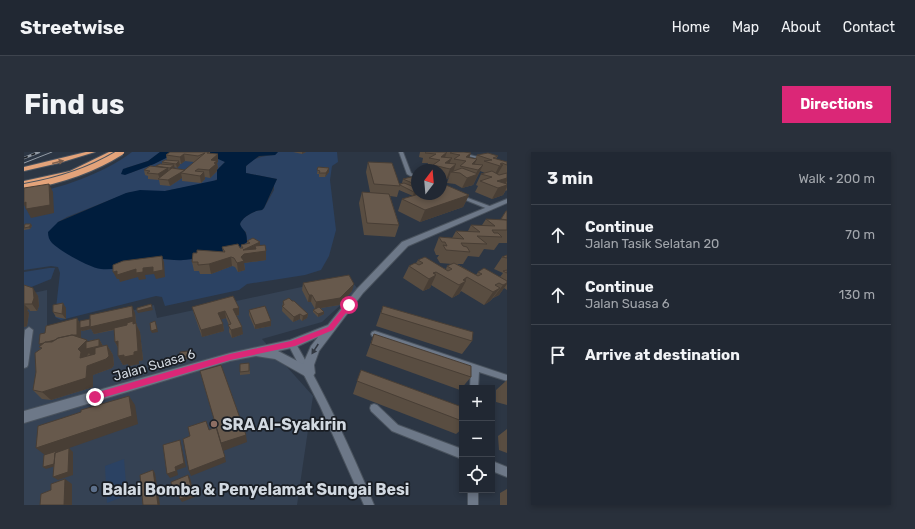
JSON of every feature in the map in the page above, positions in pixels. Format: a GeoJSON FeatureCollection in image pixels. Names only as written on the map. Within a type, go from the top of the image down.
{"type":"FeatureCollection","features":[{"type":"Feature","properties":{"kind":"highway"},"geometry":{"type":"LineString","coordinates":[[24,168],[57,162],[92,152]]}},
{"type":"Feature","properties":{"kind":"highway"},"geometry":{"type":"LineString","coordinates":[[24,180],[38,180],[70,169],[94,159],[105,152]]}},
{"type":"Feature","properties":{"kind":"highway"},"geometry":{"type":"LineString","coordinates":[[24,183],[64,174],[90,165],[114,152]]}},
{"type":"Feature","properties":{"kind":"highway"},"geometry":{"type":"LineString","coordinates":[[24,188],[54,182],[78,174],[105,163],[121,152]]}},
{"type":"Feature","properties":{"kind":"highway"},"geometry":{"type":"LineString","coordinates":[[24,168],[55,155]]}},
{"type":"Feature","properties":{"kind":"highway"},"geometry":{"type":"LineString","coordinates":[[24,188],[50,182],[64,174]]}},
{"type":"Feature","properties":{"kind":"street"},"geometry":{"type":"LineString","coordinates":[[401,152],[411,175]]}},
{"type":"Feature","properties":{"kind":"street"},"geometry":{"type":"LineString","coordinates":[[454,152],[485,159]]}},
{"type":"Feature","properties":{"kind":"street"},"geometry":{"type":"LineString","coordinates":[[447,191],[490,208]]}},
{"type":"Feature","properties":{"kind":"street"},"geometry":{"type":"LineString","coordinates":[[309,373],[309,359],[314,348],[360,291],[405,244],[507,201]]}},
{"type":"Feature","properties":{"kind":"street","name":"Jalan Suasa 6"},"geometry":{"type":"LineString","coordinates":[[24,417],[223,359],[292,344],[331,328]]}},
{"type":"Feature","properties":{"kind":"street"},"geometry":{"type":"LineString","coordinates":[[24,365],[29,330]]}},
{"type":"Feature","properties":{"kind":"street"},"geometry":{"type":"LineString","coordinates":[[375,334],[507,378]]}},
{"type":"Feature","properties":{"kind":"street"},"geometry":{"type":"LineString","coordinates":[[292,344],[309,373],[343,443],[368,505]]}},
{"type":"Feature","properties":{"kind":"street"},"geometry":{"type":"LineString","coordinates":[[253,352],[276,355],[309,373]]}},
{"type":"Feature","properties":{"kind":"street"},"geometry":{"type":"LineString","coordinates":[[474,385],[475,367]]}},
{"type":"Feature","properties":{"kind":"street"},"geometry":{"type":"LineString","coordinates":[[374,408],[394,428],[459,453]]}},
{"type":"Feature","properties":{"kind":"street"},"geometry":{"type":"LineString","coordinates":[[495,467],[507,472]]}},
{"type":"Feature","properties":{"kind":"street"},"geometry":{"type":"LineString","coordinates":[[473,493],[473,505]]}},
{"type":"Feature","properties":{"kind":"shaded area"},"geometry":{"type":"Polygon","coordinates":[[[132,152],[160,152],[148,161],[126,168],[130,173],[154,164],[173,154],[210,154],[225,162],[219,168],[217,179],[213,182],[165,191],[130,192],[67,217],[58,222],[52,242],[91,266],[157,259],[183,260],[247,242],[246,232],[241,228],[241,221],[249,214],[264,208],[274,190],[274,185],[277,179],[246,173],[246,168],[251,161],[266,156],[275,155],[278,152],[337,152],[338,162],[332,166],[330,180],[336,230],[329,256],[321,270],[305,275],[247,284],[239,290],[165,306],[162,297],[156,296],[61,320],[55,317],[60,273],[58,267],[51,266],[24,270],[24,195],[52,189],[80,180],[120,160],[132,152]]]}},
{"type":"Feature","properties":{"kind":"shaded area"},"geometry":{"type":"Polygon","coordinates":[[[160,152],[178,152],[154,164],[125,175],[121,174],[123,169],[148,161],[160,152]]]}},
{"type":"Feature","properties":{"kind":"shaded area"},"geometry":{"type":"Polygon","coordinates":[[[202,152],[278,152],[275,155],[259,156],[246,166],[246,173],[277,179],[264,208],[249,214],[241,221],[241,227],[246,233],[247,238],[247,242],[242,246],[207,257],[180,260],[155,259],[121,268],[101,269],[75,259],[50,241],[48,232],[58,222],[126,193],[140,190],[165,191],[217,180],[217,170],[225,162],[202,152]]]}},
{"type":"Feature","properties":{"kind":"shaded area"},"geometry":{"type":"Polygon","coordinates":[[[55,268],[51,279],[24,290],[24,272],[55,268]]]}},
{"type":"Feature","properties":{"kind":"shaded area"},"geometry":{"type":"Polygon","coordinates":[[[348,277],[358,289],[322,322],[262,339],[313,396],[297,505],[24,505],[24,295],[47,290],[47,332],[154,305],[157,318],[348,277]]]}},
{"type":"Feature","properties":{"kind":"shaded area"},"geometry":{"type":"Polygon","coordinates":[[[124,459],[127,495],[107,503],[105,466],[124,459]]]}},
{"type":"Feature","properties":{"kind":"building"},"geometry":{"type":"Polygon","coordinates":[[[170,152],[209,152],[207,153],[218,154],[211,160],[217,161],[214,163],[216,164],[209,170],[198,169],[195,171],[204,172],[200,176],[181,173],[205,153],[198,156],[184,154],[180,157],[166,155],[170,152]]]}},
{"type":"Feature","properties":{"kind":"building"},"geometry":{"type":"Polygon","coordinates":[[[447,152],[441,157],[452,158],[445,163],[456,164],[450,169],[447,168],[447,164],[434,164],[440,160],[429,158],[436,154],[425,153],[447,152]]]}},
{"type":"Feature","properties":{"kind":"building"},"geometry":{"type":"Polygon","coordinates":[[[450,153],[471,153],[466,157],[477,159],[472,164],[483,165],[478,170],[460,166],[466,161],[454,159],[460,155],[450,153]]]}},
{"type":"Feature","properties":{"kind":"building"},"geometry":{"type":"Polygon","coordinates":[[[488,153],[498,156],[493,158],[507,162],[507,165],[502,163],[500,164],[503,165],[500,166],[484,161],[492,160],[477,155],[488,153]]]}},
{"type":"Feature","properties":{"kind":"building"},"geometry":{"type":"Polygon","coordinates":[[[165,160],[179,161],[176,164],[162,162],[165,160]]]}},
{"type":"Feature","properties":{"kind":"building"},"geometry":{"type":"Polygon","coordinates":[[[368,162],[392,163],[400,186],[374,184],[368,162]]]}},
{"type":"Feature","properties":{"kind":"building"},"geometry":{"type":"Polygon","coordinates":[[[160,164],[174,165],[170,168],[156,166],[160,164]]]}},
{"type":"Feature","properties":{"kind":"building"},"geometry":{"type":"Polygon","coordinates":[[[150,166],[168,168],[158,174],[147,173],[150,171],[144,170],[150,166]]]}},
{"type":"Feature","properties":{"kind":"building"},"geometry":{"type":"Polygon","coordinates":[[[318,167],[329,168],[326,173],[319,173],[320,171],[317,170],[318,167]]]}},
{"type":"Feature","properties":{"kind":"building"},"geometry":{"type":"Polygon","coordinates":[[[172,168],[185,170],[168,180],[158,179],[172,168]]]}},
{"type":"Feature","properties":{"kind":"building"},"geometry":{"type":"Polygon","coordinates":[[[462,168],[478,174],[467,178],[460,173],[451,172],[462,168]]]}},
{"type":"Feature","properties":{"kind":"building"},"geometry":{"type":"Polygon","coordinates":[[[492,171],[499,175],[507,173],[507,178],[497,181],[507,185],[498,188],[480,181],[492,177],[481,174],[492,171]]]}},
{"type":"Feature","properties":{"kind":"building"},"geometry":{"type":"Polygon","coordinates":[[[411,177],[411,182],[403,179],[411,177]]]}},
{"type":"Feature","properties":{"kind":"building"},"geometry":{"type":"Polygon","coordinates":[[[404,183],[411,186],[411,190],[400,185],[404,183]]]}},
{"type":"Feature","properties":{"kind":"building"},"geometry":{"type":"Polygon","coordinates":[[[49,184],[50,205],[26,209],[26,202],[24,203],[24,188],[49,184]]]}},
{"type":"Feature","properties":{"kind":"building"},"geometry":{"type":"Polygon","coordinates":[[[447,185],[469,195],[425,210],[402,199],[411,196],[411,200],[447,200],[447,185]]]}},
{"type":"Feature","properties":{"kind":"building"},"geometry":{"type":"Polygon","coordinates":[[[362,192],[389,194],[399,225],[367,223],[362,192]]]}},
{"type":"Feature","properties":{"kind":"building"},"geometry":{"type":"Polygon","coordinates":[[[506,211],[507,220],[501,219],[506,211]]]}},
{"type":"Feature","properties":{"kind":"building"},"geometry":{"type":"Polygon","coordinates":[[[486,219],[507,220],[507,230],[492,230],[494,233],[498,233],[502,237],[477,236],[487,244],[461,243],[463,246],[467,247],[470,252],[446,250],[443,245],[447,246],[445,242],[442,242],[439,237],[464,239],[456,231],[480,232],[471,225],[495,226],[486,219]]]}},
{"type":"Feature","properties":{"kind":"building"},"geometry":{"type":"Polygon","coordinates":[[[25,224],[31,224],[29,227],[24,228],[25,224]]]}},
{"type":"Feature","properties":{"kind":"building"},"geometry":{"type":"Polygon","coordinates":[[[253,238],[260,242],[243,250],[256,249],[255,246],[265,245],[266,251],[244,254],[241,257],[244,261],[237,263],[234,258],[231,257],[209,264],[198,265],[198,262],[192,262],[193,253],[197,253],[197,250],[225,252],[222,247],[238,244],[240,248],[243,248],[241,245],[250,243],[247,241],[253,238]]]}},
{"type":"Feature","properties":{"kind":"building"},"geometry":{"type":"Polygon","coordinates":[[[162,256],[163,270],[153,272],[153,267],[143,268],[143,272],[136,273],[136,269],[117,275],[117,271],[113,272],[113,265],[123,261],[162,256]]]}},
{"type":"Feature","properties":{"kind":"building"},"geometry":{"type":"Polygon","coordinates":[[[425,257],[448,271],[452,269],[447,266],[454,263],[478,276],[482,274],[478,272],[484,268],[507,281],[507,283],[503,285],[499,283],[495,285],[500,288],[493,292],[467,277],[463,280],[466,281],[459,285],[436,272],[433,273],[436,275],[429,279],[409,266],[415,263],[419,265],[423,263],[418,260],[425,257]]]}},
{"type":"Feature","properties":{"kind":"building"},"geometry":{"type":"Polygon","coordinates":[[[349,275],[354,284],[340,298],[316,302],[312,295],[309,295],[303,283],[349,275]]]}},
{"type":"Feature","properties":{"kind":"building"},"geometry":{"type":"Polygon","coordinates":[[[24,285],[33,288],[34,298],[32,304],[24,304],[24,285]]]}},
{"type":"Feature","properties":{"kind":"building"},"geometry":{"type":"Polygon","coordinates":[[[233,296],[239,308],[233,309],[242,327],[231,330],[228,325],[231,324],[225,311],[218,313],[223,324],[201,330],[192,307],[233,296]]]}},
{"type":"Feature","properties":{"kind":"building"},"geometry":{"type":"Polygon","coordinates":[[[289,298],[308,314],[303,316],[300,314],[294,317],[282,306],[284,305],[283,301],[289,298]]]}},
{"type":"Feature","properties":{"kind":"building"},"geometry":{"type":"Polygon","coordinates":[[[63,303],[62,314],[53,312],[53,305],[63,303]]]}},
{"type":"Feature","properties":{"kind":"building"},"geometry":{"type":"Polygon","coordinates":[[[151,304],[152,307],[137,311],[137,308],[151,304]]]}},
{"type":"Feature","properties":{"kind":"building"},"geometry":{"type":"Polygon","coordinates":[[[132,306],[133,317],[90,327],[90,315],[132,306]]]}},
{"type":"Feature","properties":{"kind":"building"},"geometry":{"type":"Polygon","coordinates":[[[265,306],[271,321],[255,325],[249,310],[265,306]]]}},
{"type":"Feature","properties":{"kind":"building"},"geometry":{"type":"Polygon","coordinates":[[[383,306],[473,332],[472,341],[381,313],[383,306]]]}},
{"type":"Feature","properties":{"kind":"building"},"geometry":{"type":"Polygon","coordinates":[[[319,307],[324,312],[318,314],[313,310],[319,307]]]}},
{"type":"Feature","properties":{"kind":"building"},"geometry":{"type":"Polygon","coordinates":[[[77,318],[77,335],[58,338],[39,344],[40,334],[45,333],[46,326],[77,318]]]}},
{"type":"Feature","properties":{"kind":"building"},"geometry":{"type":"Polygon","coordinates":[[[90,319],[90,326],[80,328],[80,321],[90,319]]]}},
{"type":"Feature","properties":{"kind":"building"},"geometry":{"type":"Polygon","coordinates":[[[133,321],[133,324],[136,323],[138,351],[134,352],[134,355],[124,357],[124,355],[118,356],[118,341],[115,342],[114,328],[127,325],[127,323],[133,321]]]}},
{"type":"Feature","properties":{"kind":"building"},"geometry":{"type":"Polygon","coordinates":[[[155,321],[157,329],[151,331],[150,323],[155,321]]]}},
{"type":"Feature","properties":{"kind":"building"},"geometry":{"type":"Polygon","coordinates":[[[374,334],[471,366],[471,377],[371,344],[374,334]]]}},
{"type":"Feature","properties":{"kind":"building"},"geometry":{"type":"Polygon","coordinates":[[[72,335],[87,340],[78,349],[81,352],[80,358],[95,354],[95,348],[107,345],[109,356],[106,359],[87,366],[86,378],[42,392],[33,390],[36,372],[35,353],[42,348],[39,347],[45,342],[52,342],[58,338],[72,335]]]}},
{"type":"Feature","properties":{"kind":"building"},"geometry":{"type":"Polygon","coordinates":[[[99,339],[99,346],[86,349],[86,342],[99,339]]]}},
{"type":"Feature","properties":{"kind":"building"},"geometry":{"type":"Polygon","coordinates":[[[188,351],[188,356],[180,357],[180,352],[188,351]]]}},
{"type":"Feature","properties":{"kind":"building"},"geometry":{"type":"Polygon","coordinates":[[[249,363],[249,371],[240,372],[240,364],[249,363]]]}},
{"type":"Feature","properties":{"kind":"building"},"geometry":{"type":"Polygon","coordinates":[[[221,365],[246,435],[221,443],[200,371],[221,365]]]}},
{"type":"Feature","properties":{"kind":"building"},"geometry":{"type":"Polygon","coordinates":[[[361,370],[459,406],[459,420],[357,381],[361,370]]]}},
{"type":"Feature","properties":{"kind":"building"},"geometry":{"type":"Polygon","coordinates":[[[129,396],[132,416],[36,448],[38,426],[81,412],[81,410],[129,396]]]}},
{"type":"Feature","properties":{"kind":"building"},"geometry":{"type":"Polygon","coordinates":[[[206,421],[209,430],[216,427],[225,457],[189,471],[183,439],[190,436],[188,427],[206,421]]]}},
{"type":"Feature","properties":{"kind":"building"},"geometry":{"type":"Polygon","coordinates":[[[180,440],[184,463],[175,467],[176,471],[167,474],[163,445],[180,440]]]}},
{"type":"Feature","properties":{"kind":"building"},"geometry":{"type":"Polygon","coordinates":[[[69,448],[68,472],[53,477],[55,453],[69,448]]]}},
{"type":"Feature","properties":{"kind":"building"},"geometry":{"type":"Polygon","coordinates":[[[57,451],[55,453],[54,464],[43,467],[44,455],[57,451]]]}},
{"type":"Feature","properties":{"kind":"building"},"geometry":{"type":"Polygon","coordinates":[[[153,470],[158,505],[143,505],[140,475],[153,470]]]}},
{"type":"Feature","properties":{"kind":"building"},"geometry":{"type":"Polygon","coordinates":[[[188,475],[193,494],[180,499],[178,491],[173,494],[171,482],[188,475]]]}},
{"type":"Feature","properties":{"kind":"building"},"geometry":{"type":"Polygon","coordinates":[[[65,479],[64,505],[40,505],[41,494],[51,490],[51,484],[65,479]]]}},
{"type":"Feature","properties":{"kind":"tram line"},"geometry":{"type":"LineString","coordinates":[[24,163],[52,152]]}},
{"type":"Feature","properties":{"kind":"railway"},"geometry":{"type":"LineString","coordinates":[[24,158],[39,152]]}},
{"type":"Feature","properties":{"kind":"place","name":"SRA Al-Syakirin"},"geometry":{"type":"Point","coordinates":[214,424]}},
{"type":"Feature","properties":{"kind":"place","name":"Balai Bomba & Penyelamat Sungai Besi"},"geometry":{"type":"Point","coordinates":[94,489]}},
{"type":"Feature","properties":{"kind":"route"},"geometry":{"type":"LineString","coordinates":[[95,397],[230,357],[292,344],[331,328],[349,305]]}}]}
